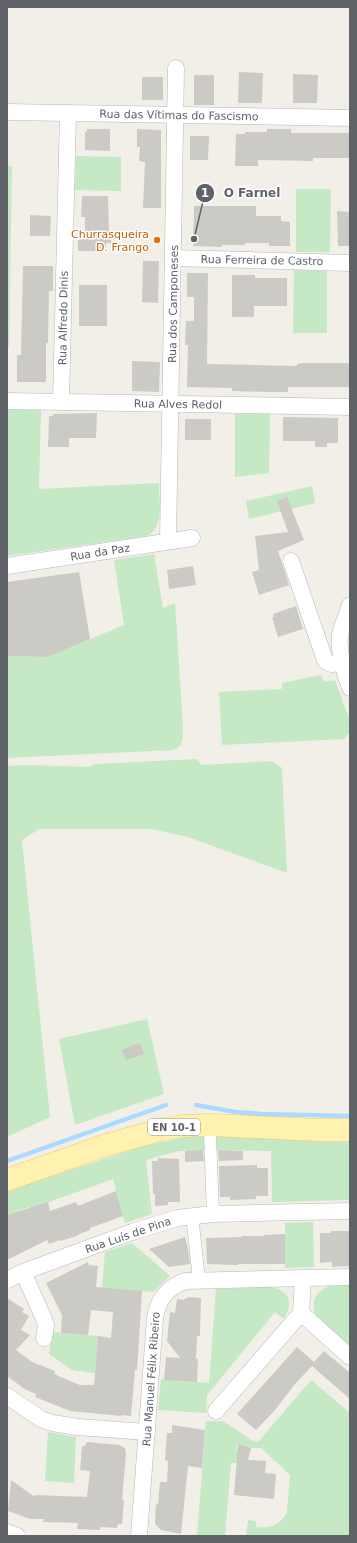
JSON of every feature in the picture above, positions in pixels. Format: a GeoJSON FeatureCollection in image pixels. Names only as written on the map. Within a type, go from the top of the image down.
{"type":"FeatureCollection","features":[{"type":"Feature","properties":{"kind":"main road","name":"EN 10-1"},"geometry":{"type":"LineString","coordinates":[[7,1180],[103,1146],[151,1132],[177,1127],[210,1125],[350,1130]]}},
{"type":"Feature","properties":{"kind":"street","name":"Rua dos Camponeses"},"geometry":{"type":"LineString","coordinates":[[168,541],[174,258],[176,68]]}},
{"type":"Feature","properties":{"kind":"street","name":"Rua das Vítimas do Fascismo"},"geometry":{"type":"LineString","coordinates":[[7,112],[350,118]]}},
{"type":"Feature","properties":{"kind":"street","name":"Rua Alfredo Dinis"},"geometry":{"type":"LineString","coordinates":[[61,402],[68,113]]}},
{"type":"Feature","properties":{"kind":"street","name":"Rua Ferreira de Castro"},"geometry":{"type":"LineString","coordinates":[[174,258],[350,263]]}},
{"type":"Feature","properties":{"kind":"street","name":"Rua Alves Redol"},"geometry":{"type":"LineString","coordinates":[[7,401],[350,407]]}},
{"type":"Feature","properties":{"kind":"street","name":"Rua da Paz"},"geometry":{"type":"LineString","coordinates":[[7,566],[192,538]]}},
{"type":"Feature","properties":{"kind":"street"},"geometry":{"type":"LineString","coordinates":[[290,561],[325,660],[328,664],[333,665],[342,662]]}},
{"type":"Feature","properties":{"kind":"street"},"geometry":{"type":"LineString","coordinates":[[350,605],[340,635],[342,662],[350,688]]}},
{"type":"Feature","properties":{"kind":"street"},"geometry":{"type":"LineString","coordinates":[[210,1134],[213,1214]]}},
{"type":"Feature","properties":{"kind":"street","name":"Rua Luís de Pina"},"geometry":{"type":"LineString","coordinates":[[7,1280],[23,1272],[158,1223],[192,1215],[350,1211]]}},
{"type":"Feature","properties":{"kind":"street"},"geometry":{"type":"LineString","coordinates":[[192,1215],[199,1280]]}},
{"type":"Feature","properties":{"kind":"street"},"geometry":{"type":"LineString","coordinates":[[23,1272],[44,1318],[46,1325],[44,1338]]}},
{"type":"Feature","properties":{"kind":"street","name":"Rua Manuel Félix Ribeiro"},"geometry":{"type":"LineString","coordinates":[[139,1536],[156,1307],[161,1298],[176,1285],[185,1281],[350,1277]]}},
{"type":"Feature","properties":{"kind":"street"},"geometry":{"type":"LineString","coordinates":[[216,1411],[301,1313],[303,1279]]}},
{"type":"Feature","properties":{"kind":"street"},"geometry":{"type":"LineString","coordinates":[[301,1313],[350,1357]]}},
{"type":"Feature","properties":{"kind":"street"},"geometry":{"type":"LineString","coordinates":[[7,1396],[41,1418],[52,1423],[78,1427],[147,1432]]}},
{"type":"Feature","properties":{"kind":"street"},"geometry":{"type":"LineString","coordinates":[[7,1532],[17,1536]]}},
{"type":"Feature","properties":{"kind":"green space"},"geometry":{"type":"Polygon","coordinates":[[[76,156],[121,157],[121,191],[75,190],[76,156]]]}},
{"type":"Feature","properties":{"kind":"green space"},"geometry":{"type":"Polygon","coordinates":[[[7,166],[12,166],[9,347],[7,347],[7,166]]]}},
{"type":"Feature","properties":{"kind":"green space"},"geometry":{"type":"Polygon","coordinates":[[[296,189],[331,189],[330,252],[296,252],[296,189]]]}},
{"type":"Feature","properties":{"kind":"green space"},"geometry":{"type":"Polygon","coordinates":[[[294,270],[327,271],[327,333],[293,333],[294,270]]]}},
{"type":"Feature","properties":{"kind":"green space"},"geometry":{"type":"Polygon","coordinates":[[[7,410],[41,410],[39,489],[159,483],[160,512],[159,520],[153,532],[147,536],[7,556],[7,410]]]}},
{"type":"Feature","properties":{"kind":"green space"},"geometry":{"type":"Polygon","coordinates":[[[235,414],[270,414],[269,473],[235,477],[235,414]]]}},
{"type":"Feature","properties":{"kind":"green space"},"geometry":{"type":"Polygon","coordinates":[[[312,486],[315,503],[249,519],[246,501],[312,486]]]}},
{"type":"Feature","properties":{"kind":"green space"},"geometry":{"type":"Polygon","coordinates":[[[154,554],[163,608],[175,603],[183,726],[182,740],[179,746],[173,750],[7,758],[7,656],[48,657],[124,625],[114,560],[154,554]]]}},
{"type":"Feature","properties":{"kind":"green space"},"geometry":{"type":"Polygon","coordinates":[[[321,675],[324,682],[335,680],[350,721],[350,732],[344,739],[222,745],[219,692],[282,689],[282,683],[321,675]]]}},
{"type":"Feature","properties":{"kind":"green space"},"geometry":{"type":"Polygon","coordinates":[[[197,759],[201,765],[272,761],[282,768],[287,873],[188,837],[151,829],[39,829],[22,840],[50,1117],[7,1137],[7,766],[24,765],[89,767],[95,764],[197,759]]]}},
{"type":"Feature","properties":{"kind":"green space"},"geometry":{"type":"Polygon","coordinates":[[[147,1019],[164,1094],[75,1125],[59,1039],[147,1019]]]}},
{"type":"Feature","properties":{"kind":"green space"},"geometry":{"type":"Polygon","coordinates":[[[208,1135],[333,1142],[350,1141],[350,1200],[272,1202],[271,1151],[179,1151],[146,1160],[152,1214],[125,1223],[113,1179],[30,1209],[29,1207],[7,1215],[7,1191],[143,1146],[189,1136],[208,1135]]]}},
{"type":"Feature","properties":{"kind":"green space"},"geometry":{"type":"Polygon","coordinates":[[[313,1222],[314,1267],[285,1268],[285,1223],[313,1222]]]}},
{"type":"Feature","properties":{"kind":"green space"},"geometry":{"type":"Polygon","coordinates":[[[132,1243],[170,1276],[153,1292],[102,1288],[105,1252],[132,1243]]]}},
{"type":"Feature","properties":{"kind":"green space"},"geometry":{"type":"Polygon","coordinates":[[[334,1283],[350,1284],[350,1346],[330,1331],[318,1318],[314,1311],[313,1304],[317,1294],[334,1283]]]}},
{"type":"Feature","properties":{"kind":"green space"},"geometry":{"type":"Polygon","coordinates":[[[271,1287],[282,1291],[288,1298],[289,1302],[287,1313],[284,1319],[275,1312],[207,1395],[206,1413],[158,1410],[161,1379],[209,1383],[216,1289],[271,1287]]]}},
{"type":"Feature","properties":{"kind":"green space"},"geometry":{"type":"Polygon","coordinates":[[[52,1332],[98,1336],[95,1373],[72,1370],[49,1354],[52,1332]]]}},
{"type":"Feature","properties":{"kind":"green space"},"geometry":{"type":"Polygon","coordinates":[[[311,1380],[350,1413],[350,1536],[246,1536],[248,1520],[256,1521],[256,1527],[270,1527],[278,1523],[287,1512],[290,1475],[261,1448],[251,1448],[237,1444],[236,1449],[241,1451],[241,1454],[236,1463],[231,1463],[225,1536],[197,1536],[206,1421],[223,1421],[253,1441],[258,1442],[311,1380]]]}},
{"type":"Feature","properties":{"kind":"green space"},"geometry":{"type":"Polygon","coordinates":[[[48,1432],[76,1437],[74,1483],[45,1481],[48,1432]]]}},
{"type":"Feature","properties":{"kind":"building"},"geometry":{"type":"Polygon","coordinates":[[[239,72],[263,73],[262,103],[238,103],[239,72]]]}},
{"type":"Feature","properties":{"kind":"building"},"geometry":{"type":"Polygon","coordinates":[[[293,74],[318,75],[317,103],[293,103],[293,74]]]}},
{"type":"Feature","properties":{"kind":"building"},"geometry":{"type":"Polygon","coordinates":[[[194,75],[214,75],[214,105],[194,105],[194,75]]]}},
{"type":"Feature","properties":{"kind":"building"},"geometry":{"type":"Polygon","coordinates":[[[142,77],[163,77],[163,100],[142,100],[142,77]]]}},
{"type":"Feature","properties":{"kind":"building"},"geometry":{"type":"Polygon","coordinates":[[[87,129],[110,129],[110,151],[85,150],[85,132],[87,132],[87,129]]]}},
{"type":"Feature","properties":{"kind":"building"},"geometry":{"type":"Polygon","coordinates":[[[137,129],[161,130],[161,208],[143,208],[145,162],[139,161],[140,147],[137,147],[137,129]]]}},
{"type":"Feature","properties":{"kind":"building"},"geometry":{"type":"Polygon","coordinates":[[[267,129],[291,129],[291,133],[350,133],[350,158],[313,158],[313,161],[258,160],[258,166],[235,166],[236,134],[245,134],[245,132],[267,132],[267,129]]]}},
{"type":"Feature","properties":{"kind":"building"},"geometry":{"type":"Polygon","coordinates":[[[190,136],[209,136],[208,160],[190,160],[190,136]]]}},
{"type":"Feature","properties":{"kind":"building"},"geometry":{"type":"Polygon","coordinates":[[[82,196],[108,196],[109,234],[112,243],[106,243],[106,251],[78,251],[78,240],[85,236],[85,217],[81,217],[82,196]]]}},
{"type":"Feature","properties":{"kind":"building"},"geometry":{"type":"Polygon","coordinates":[[[194,206],[256,206],[256,216],[281,216],[281,221],[290,222],[290,246],[269,246],[269,243],[245,243],[245,245],[222,245],[222,247],[193,246],[194,206]]]}},
{"type":"Feature","properties":{"kind":"building"},"geometry":{"type":"Polygon","coordinates":[[[337,211],[350,212],[350,246],[338,246],[337,211]]]}},
{"type":"Feature","properties":{"kind":"building"},"geometry":{"type":"Polygon","coordinates":[[[30,215],[51,216],[50,236],[30,236],[30,215]]]}},
{"type":"Feature","properties":{"kind":"building"},"geometry":{"type":"Polygon","coordinates":[[[143,261],[159,261],[158,303],[142,302],[143,261]]]}},
{"type":"Feature","properties":{"kind":"building"},"geometry":{"type":"Polygon","coordinates":[[[23,266],[53,266],[53,291],[49,291],[48,343],[46,343],[46,382],[17,382],[17,355],[21,355],[23,266]]]}},
{"type":"Feature","properties":{"kind":"building"},"geometry":{"type":"Polygon","coordinates":[[[187,273],[208,273],[207,364],[297,366],[297,364],[303,363],[350,363],[350,387],[288,387],[288,392],[268,392],[232,391],[232,388],[187,387],[188,345],[185,345],[186,321],[194,321],[194,297],[187,297],[187,273]]]}},
{"type":"Feature","properties":{"kind":"building"},"geometry":{"type":"Polygon","coordinates":[[[232,275],[255,275],[255,278],[287,278],[287,306],[254,306],[254,317],[232,317],[232,275]]]}},
{"type":"Feature","properties":{"kind":"building"},"geometry":{"type":"Polygon","coordinates":[[[79,285],[107,285],[107,326],[79,326],[79,285]]]}},
{"type":"Feature","properties":{"kind":"building"},"geometry":{"type":"Polygon","coordinates":[[[132,361],[160,362],[159,392],[132,391],[132,361]]]}},
{"type":"Feature","properties":{"kind":"building"},"geometry":{"type":"Polygon","coordinates":[[[97,413],[96,438],[69,438],[69,447],[48,447],[49,416],[53,416],[53,414],[97,413]]]}},
{"type":"Feature","properties":{"kind":"building"},"geometry":{"type":"Polygon","coordinates":[[[283,417],[338,418],[338,443],[327,443],[327,447],[315,447],[315,441],[283,441],[283,417]]]}},
{"type":"Feature","properties":{"kind":"building"},"geometry":{"type":"Polygon","coordinates":[[[185,419],[211,419],[211,440],[185,440],[185,419]]]}},
{"type":"Feature","properties":{"kind":"building"},"geometry":{"type":"Polygon","coordinates":[[[287,497],[304,540],[278,551],[289,585],[259,595],[252,572],[259,570],[255,536],[288,532],[277,501],[287,497]]]}},
{"type":"Feature","properties":{"kind":"building"},"geometry":{"type":"Polygon","coordinates":[[[193,566],[196,585],[169,589],[167,570],[193,566]]]}},
{"type":"Feature","properties":{"kind":"building"},"geometry":{"type":"Polygon","coordinates":[[[79,572],[90,639],[48,657],[7,656],[7,582],[79,572]]]}},
{"type":"Feature","properties":{"kind":"building"},"geometry":{"type":"Polygon","coordinates":[[[296,606],[303,629],[278,637],[272,617],[274,617],[273,614],[296,606]]]}},
{"type":"Feature","properties":{"kind":"building"},"geometry":{"type":"Polygon","coordinates":[[[140,1043],[144,1054],[126,1060],[121,1050],[140,1043]]]}},
{"type":"Feature","properties":{"kind":"building"},"geometry":{"type":"Polygon","coordinates":[[[203,1150],[204,1161],[185,1162],[185,1151],[203,1150]]]}},
{"type":"Feature","properties":{"kind":"building"},"geometry":{"type":"Polygon","coordinates":[[[218,1150],[243,1151],[243,1160],[219,1161],[218,1150]]]}},
{"type":"Feature","properties":{"kind":"building"},"geometry":{"type":"Polygon","coordinates":[[[158,1158],[179,1159],[180,1202],[168,1202],[168,1205],[155,1206],[152,1161],[158,1161],[158,1158]]]}},
{"type":"Feature","properties":{"kind":"building"},"geometry":{"type":"Polygon","coordinates":[[[257,1165],[257,1168],[268,1168],[268,1196],[256,1196],[256,1199],[230,1200],[230,1197],[220,1197],[219,1166],[257,1165]]]}},
{"type":"Feature","properties":{"kind":"building"},"geometry":{"type":"Polygon","coordinates":[[[116,1191],[123,1216],[90,1228],[90,1230],[79,1235],[61,1241],[60,1240],[49,1244],[47,1240],[7,1260],[7,1215],[48,1202],[50,1211],[76,1202],[78,1206],[116,1191]]]}},
{"type":"Feature","properties":{"kind":"building"},"geometry":{"type":"Polygon","coordinates":[[[331,1231],[350,1231],[350,1266],[332,1267],[332,1262],[320,1263],[320,1233],[331,1233],[331,1231]]]}},
{"type":"Feature","properties":{"kind":"building"},"geometry":{"type":"Polygon","coordinates":[[[285,1234],[285,1264],[207,1264],[206,1238],[285,1234]]]}},
{"type":"Feature","properties":{"kind":"building"},"geometry":{"type":"Polygon","coordinates":[[[185,1237],[190,1264],[169,1267],[149,1249],[185,1237]]]}},
{"type":"Feature","properties":{"kind":"building"},"geometry":{"type":"Polygon","coordinates":[[[88,1262],[89,1265],[98,1266],[96,1287],[142,1291],[137,1370],[135,1370],[131,1416],[70,1411],[35,1397],[36,1394],[26,1390],[7,1376],[7,1298],[24,1309],[22,1312],[29,1316],[21,1330],[30,1335],[16,1350],[32,1362],[55,1371],[54,1373],[58,1376],[80,1385],[94,1385],[98,1336],[111,1338],[113,1312],[91,1310],[88,1335],[61,1333],[62,1315],[46,1283],[88,1262]]]}},
{"type":"Feature","properties":{"kind":"building"},"geometry":{"type":"Polygon","coordinates":[[[189,1297],[201,1298],[200,1336],[197,1336],[197,1382],[164,1380],[166,1357],[180,1358],[167,1341],[170,1312],[175,1313],[177,1299],[183,1300],[189,1297]]]}},
{"type":"Feature","properties":{"kind":"building"},"geometry":{"type":"Polygon","coordinates":[[[297,1347],[314,1362],[324,1351],[350,1373],[350,1399],[312,1366],[256,1430],[237,1414],[297,1347]]]}},
{"type":"Feature","properties":{"kind":"building"},"geometry":{"type":"Polygon","coordinates":[[[172,1425],[205,1430],[202,1468],[188,1466],[181,1534],[161,1530],[155,1524],[156,1504],[158,1505],[160,1482],[167,1482],[168,1461],[165,1460],[167,1433],[172,1433],[172,1425]]]}},
{"type":"Feature","properties":{"kind":"building"},"geometry":{"type":"Polygon","coordinates":[[[87,1442],[119,1445],[125,1448],[126,1454],[122,1500],[124,1500],[122,1524],[118,1524],[117,1528],[100,1527],[100,1530],[77,1529],[78,1523],[43,1522],[44,1519],[30,1519],[8,1511],[11,1480],[35,1497],[35,1495],[87,1497],[90,1471],[80,1470],[82,1446],[85,1446],[87,1442]]]}},
{"type":"Feature","properties":{"kind":"building"},"geometry":{"type":"Polygon","coordinates":[[[238,1444],[251,1448],[248,1460],[266,1461],[265,1473],[276,1474],[274,1499],[234,1495],[238,1444]]]}},
{"type":"Feature","properties":{"kind":"waterway"},"geometry":{"type":"LineString","coordinates":[[7,1161],[166,1105]]}},
{"type":"Feature","properties":{"kind":"waterway"},"geometry":{"type":"LineString","coordinates":[[196,1105],[235,1112],[262,1114],[350,1116]]}},
{"type":"Feature","properties":{"kind":"place","name":"O Farnel"},"geometry":{"type":"Point","coordinates":[194,239]}},
{"type":"Feature","properties":{"kind":"place","name":"Churrasqueira D. Frango"},"geometry":{"type":"Point","coordinates":[157,240]}}]}
